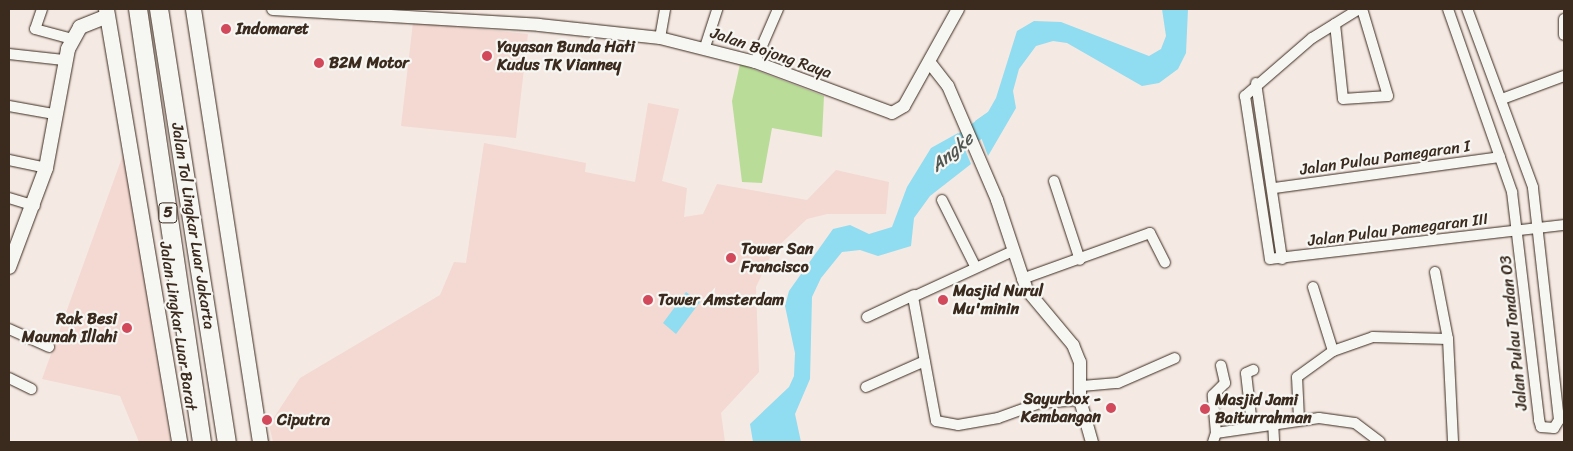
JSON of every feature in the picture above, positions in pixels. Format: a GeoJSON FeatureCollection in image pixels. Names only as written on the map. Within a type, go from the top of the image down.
{"type":"FeatureCollection","features":[{"type":"Feature","properties":{"kind":"highway","name":"Jalan Tol Lingkar Luar Jakarta"},"geometry":{"type":"LineString","coordinates":[[138,9],[202,442]]}},
{"type":"Feature","properties":{"kind":"highway","name":"Jalan Tol Lingkar Luar Jakarta"},"geometry":{"type":"LineString","coordinates":[[159,9],[226,442]]}},
{"type":"Feature","properties":{"kind":"main road"},"geometry":{"type":"LineString","coordinates":[[193,9],[260,442]]}},
{"type":"Feature","properties":{"kind":"main road"},"geometry":{"type":"LineString","coordinates":[[9,268],[35,206],[46,168],[64,60],[72,39],[87,21],[107,12]]}},
{"type":"Feature","properties":{"kind":"main road","name":"Jalan Lingkar Luar Barat"},"geometry":{"type":"LineString","coordinates":[[107,12],[179,442]]}},
{"type":"Feature","properties":{"kind":"street"},"geometry":{"type":"LineString","coordinates":[[42,9],[36,29],[72,39]]}},
{"type":"Feature","properties":{"kind":"street","name":"Jalan Bojong Raya"},"geometry":{"type":"LineString","coordinates":[[273,9],[539,25],[660,38],[705,47],[755,62],[892,113],[904,106],[930,63],[958,9]]}},
{"type":"Feature","properties":{"kind":"street"},"geometry":{"type":"LineString","coordinates":[[660,38],[665,9]]}},
{"type":"Feature","properties":{"kind":"street"},"geometry":{"type":"LineString","coordinates":[[705,47],[717,9]]}},
{"type":"Feature","properties":{"kind":"street"},"geometry":{"type":"LineString","coordinates":[[755,62],[778,9]]}},
{"type":"Feature","properties":{"kind":"street"},"geometry":{"type":"LineString","coordinates":[[1256,84],[1274,188],[1282,259],[1268,256],[1245,100],[1256,84],[1335,24],[1360,9],[1387,96],[1343,99],[1335,24]]}},
{"type":"Feature","properties":{"kind":"street","name":"Jalan Pulau Tondan O3"},"geometry":{"type":"LineString","coordinates":[[1448,9],[1500,157],[1518,230],[1535,398],[1541,427],[1547,429],[1554,428],[1559,420],[1534,186],[1467,9]]}},
{"type":"Feature","properties":{"kind":"street"},"geometry":{"type":"LineString","coordinates":[[1564,18],[1564,35]]}},
{"type":"Feature","properties":{"kind":"street"},"geometry":{"type":"LineString","coordinates":[[9,54],[64,60]]}},
{"type":"Feature","properties":{"kind":"street"},"geometry":{"type":"LineString","coordinates":[[930,63],[948,86],[981,164],[1022,279],[1034,301],[1073,345],[1082,368],[1080,400],[1092,442]]}},
{"type":"Feature","properties":{"kind":"street"},"geometry":{"type":"LineString","coordinates":[[1502,99],[1564,76]]}},
{"type":"Feature","properties":{"kind":"street"},"geometry":{"type":"LineString","coordinates":[[9,106],[54,114]]}},
{"type":"Feature","properties":{"kind":"street","name":"Jalan Pulau Pamegaran I"},"geometry":{"type":"LineString","coordinates":[[1274,188],[1500,157]]}},
{"type":"Feature","properties":{"kind":"street"},"geometry":{"type":"LineString","coordinates":[[9,160],[46,168]]}},
{"type":"Feature","properties":{"kind":"street"},"geometry":{"type":"LineString","coordinates":[[1054,182],[1080,260]]}},
{"type":"Feature","properties":{"kind":"street"},"geometry":{"type":"LineString","coordinates":[[9,198],[35,206]]}},
{"type":"Feature","properties":{"kind":"street"},"geometry":{"type":"LineString","coordinates":[[942,200],[975,266]]}},
{"type":"Feature","properties":{"kind":"street","name":"Jalan Pulau Pamegaran III"},"geometry":{"type":"LineString","coordinates":[[1282,259],[1564,225]]}},
{"type":"Feature","properties":{"kind":"street"},"geometry":{"type":"LineString","coordinates":[[1022,279],[1080,260],[1152,232],[1165,262]]}},
{"type":"Feature","properties":{"kind":"street"},"geometry":{"type":"LineString","coordinates":[[867,317],[975,266],[1013,251]]}},
{"type":"Feature","properties":{"kind":"street"},"geometry":{"type":"LineString","coordinates":[[1435,272],[1448,339],[1453,442]]}},
{"type":"Feature","properties":{"kind":"street"},"geometry":{"type":"LineString","coordinates":[[1313,287],[1333,351]]}},
{"type":"Feature","properties":{"kind":"street"},"geometry":{"type":"LineString","coordinates":[[914,295],[918,313],[914,321],[925,361],[933,412],[941,425],[998,418],[1040,403],[1080,400]]}},
{"type":"Feature","properties":{"kind":"street"},"geometry":{"type":"LineString","coordinates":[[9,330],[49,347]]}},
{"type":"Feature","properties":{"kind":"street"},"geometry":{"type":"LineString","coordinates":[[1300,419],[1297,377],[1333,351],[1373,337],[1448,339]]}},
{"type":"Feature","properties":{"kind":"street"},"geometry":{"type":"LineString","coordinates":[[1082,386],[1118,383],[1175,358]]}},
{"type":"Feature","properties":{"kind":"street"},"geometry":{"type":"LineString","coordinates":[[866,387],[925,361]]}},
{"type":"Feature","properties":{"kind":"street"},"geometry":{"type":"LineString","coordinates":[[1221,366],[1225,383],[1213,395],[1215,437],[1252,424],[1300,419],[1355,423],[1380,442]]}},
{"type":"Feature","properties":{"kind":"street"},"geometry":{"type":"LineString","coordinates":[[1252,424],[1246,372],[1253,370]]}},
{"type":"Feature","properties":{"kind":"street"},"geometry":{"type":"LineString","coordinates":[[9,378],[32,389]]}},
{"type":"Feature","properties":{"kind":"street"},"geometry":{"type":"LineString","coordinates":[[1273,421],[1274,442]]}},
{"type":"Feature","properties":{"kind":"shaded area"},"geometry":{"type":"Polygon","coordinates":[[[413,22],[528,34],[516,138],[401,126],[413,22]]]}},
{"type":"Feature","properties":{"kind":"shaded area"},"geometry":{"type":"Polygon","coordinates":[[[648,103],[679,109],[662,181],[687,188],[684,217],[703,214],[717,184],[807,200],[836,170],[889,182],[886,214],[827,214],[807,219],[773,251],[756,287],[759,372],[721,413],[725,442],[273,442],[269,425],[300,378],[440,295],[454,262],[466,263],[484,143],[586,163],[585,172],[635,182],[648,103]]]}},
{"type":"Feature","properties":{"kind":"shaded area"},"geometry":{"type":"Polygon","coordinates":[[[124,152],[171,442],[139,442],[120,396],[42,379],[124,152]]]}},
{"type":"Feature","properties":{"kind":"green space"},"geometry":{"type":"Polygon","coordinates":[[[740,64],[824,96],[822,137],[772,128],[762,183],[742,182],[732,101],[740,64]]]}},
{"type":"Feature","properties":{"kind":"water"},"geometry":{"type":"Polygon","coordinates":[[[1162,9],[1188,9],[1186,53],[1178,69],[1159,83],[1142,86],[1067,43],[1053,41],[1036,46],[1019,69],[1013,91],[1016,108],[988,156],[975,121],[988,112],[996,98],[1017,31],[1034,21],[1061,22],[1149,56],[1161,49],[1166,36],[1162,9]]]}},
{"type":"Feature","properties":{"kind":"water"},"geometry":{"type":"Polygon","coordinates":[[[958,133],[971,164],[930,196],[914,218],[911,246],[878,256],[860,250],[842,252],[821,278],[812,297],[810,379],[795,414],[801,442],[753,442],[750,424],[789,387],[794,376],[795,353],[785,306],[789,291],[833,229],[850,225],[869,234],[892,227],[907,187],[931,148],[958,133]]]}},
{"type":"Feature","properties":{"kind":"water"},"geometry":{"type":"Polygon","coordinates":[[[686,292],[700,302],[676,334],[663,323],[686,292]]]}},
{"type":"Feature","properties":{"kind":"waterway","name":"Angke"},"geometry":{"type":"LineString","coordinates":[[944,155],[998,116]]}},
{"type":"Feature","properties":{"kind":"place","name":"Indomaret"},"geometry":{"type":"Point","coordinates":[226,29]}},
{"type":"Feature","properties":{"kind":"place","name":"Yayasan Bunda Hati Kudus TK Vianney"},"geometry":{"type":"Point","coordinates":[487,56]}},
{"type":"Feature","properties":{"kind":"place","name":"B2M Motor"},"geometry":{"type":"Point","coordinates":[319,63]}},
{"type":"Feature","properties":{"kind":"place","name":"Tower San Francisco"},"geometry":{"type":"Point","coordinates":[731,258]}},
{"type":"Feature","properties":{"kind":"place","name":"Tower Amsterdam"},"geometry":{"type":"Point","coordinates":[648,300]}},
{"type":"Feature","properties":{"kind":"place","name":"Masjid Nurul Mu'minin"},"geometry":{"type":"Point","coordinates":[943,300]}},
{"type":"Feature","properties":{"kind":"place","name":"Rak Besi Maunah Illahi"},"geometry":{"type":"Point","coordinates":[127,328]}},
{"type":"Feature","properties":{"kind":"place","name":"Sayurbox - Kembangan"},"geometry":{"type":"Point","coordinates":[1111,408]}},
{"type":"Feature","properties":{"kind":"place","name":"Masjid Jami Baiturrahman"},"geometry":{"type":"Point","coordinates":[1205,409]}},
{"type":"Feature","properties":{"kind":"place","name":"Ciputra"},"geometry":{"type":"Point","coordinates":[267,420]}}]}
